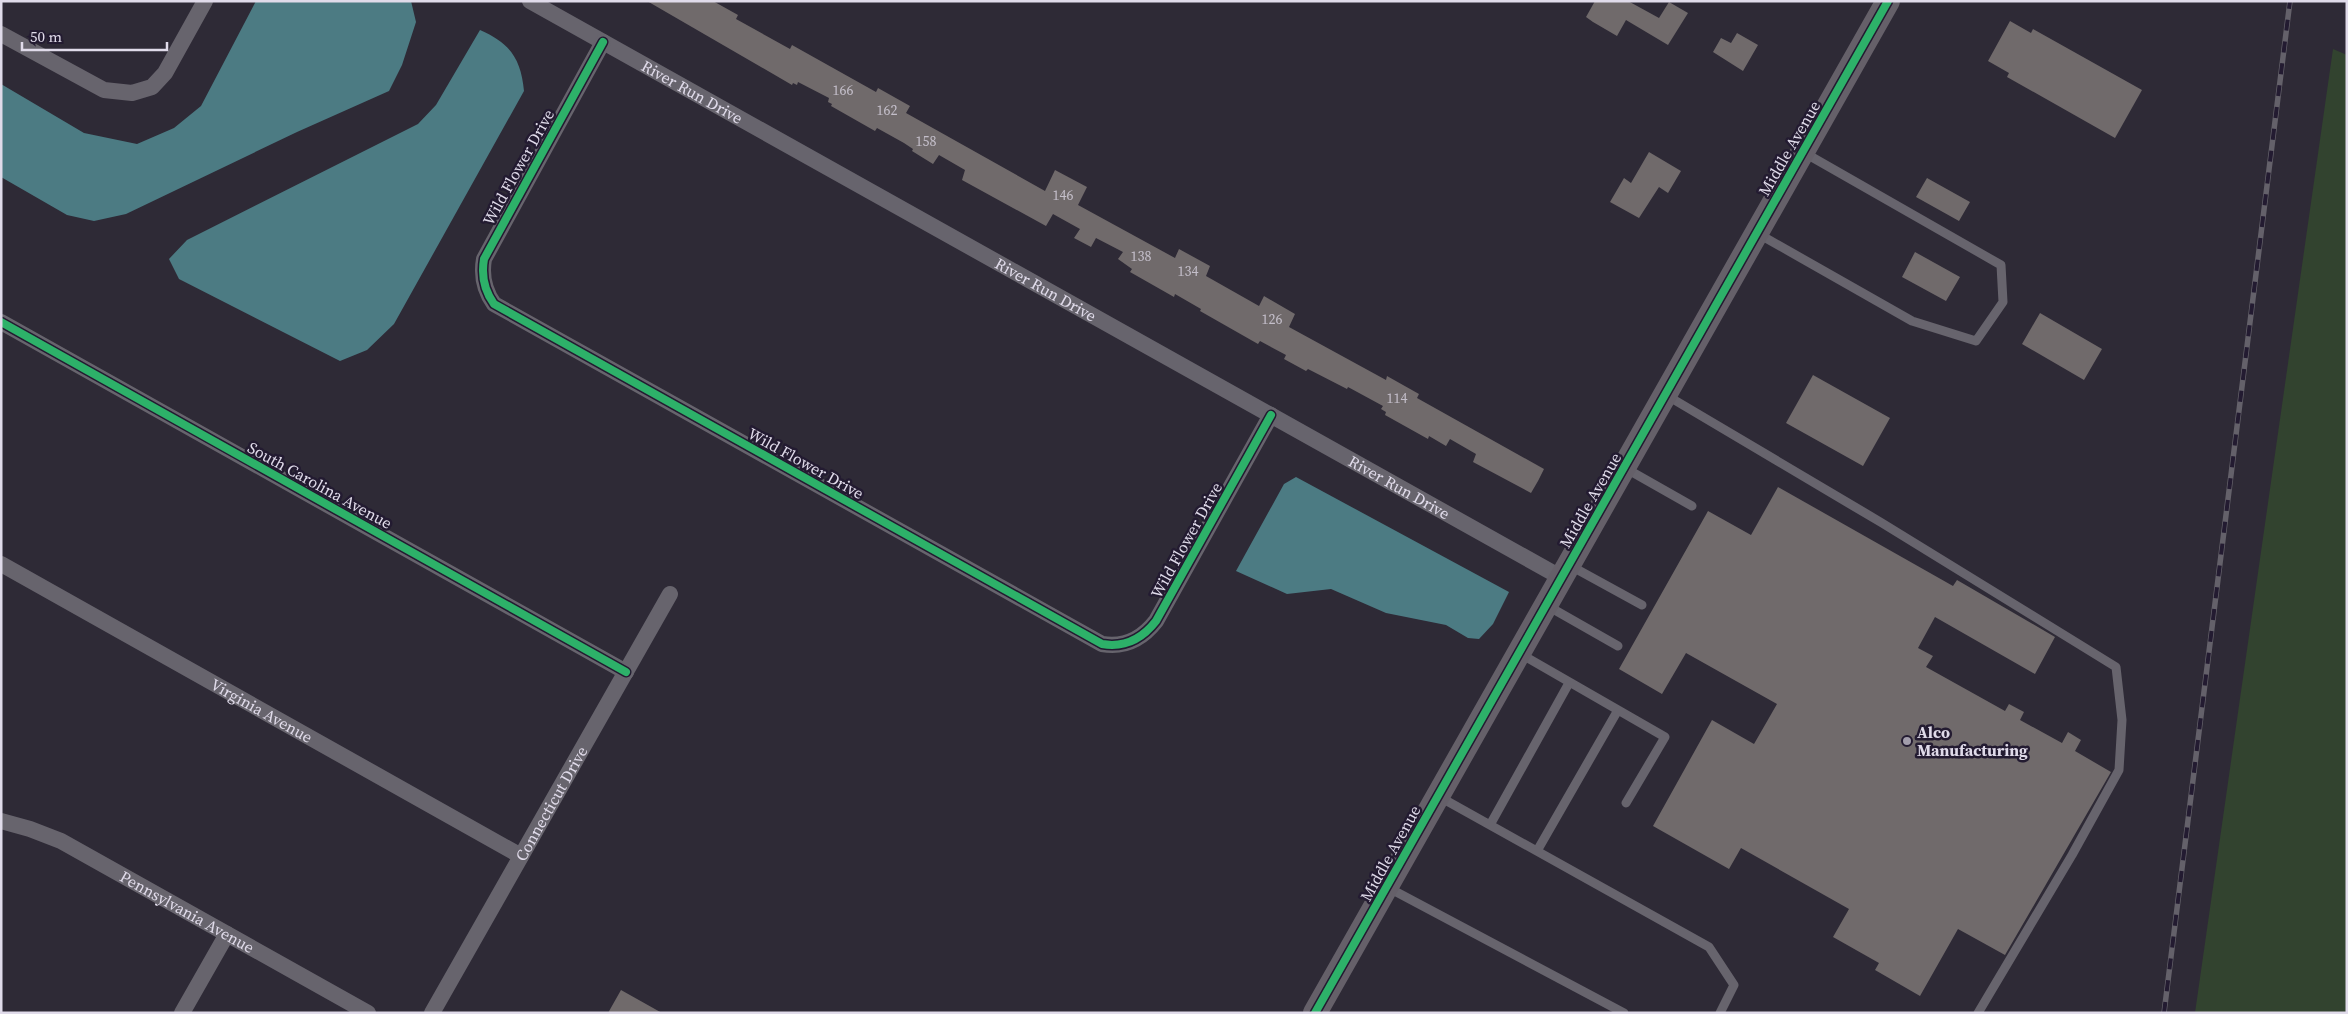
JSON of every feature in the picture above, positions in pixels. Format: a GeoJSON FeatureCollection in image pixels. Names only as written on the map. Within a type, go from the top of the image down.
{"type":"FeatureCollection","features":[{"type":"Feature","properties":{"kind":"street"},"geometry":{"type":"LineString","coordinates":[[1,34],[104,90],[132,93],[152,87],[165,73],[205,1]]}},
{"type":"Feature","properties":{"kind":"street","name":"River Run Drive"},"geometry":{"type":"LineString","coordinates":[[530,1],[1271,415],[1566,571]]}},
{"type":"Feature","properties":{"kind":"street","name":"Middle Avenue"},"geometry":{"type":"LineString","coordinates":[[1315,1013],[1888,1]]}},
{"type":"Feature","properties":{"kind":"street","name":"Wild Flower Drive"},"geometry":{"type":"LineString","coordinates":[[603,42],[484,259],[482,270],[485,288],[494,304],[1058,620],[1102,644],[1111,646],[1129,643],[1148,632],[1156,621],[1271,415]]}},
{"type":"Feature","properties":{"kind":"street","name":"South Carolina Avenue"},"geometry":{"type":"LineString","coordinates":[[1,322],[626,672]]}},
{"type":"Feature","properties":{"kind":"street","name":"Virginia Avenue"},"geometry":{"type":"LineString","coordinates":[[1,564],[521,856]]}},
{"type":"Feature","properties":{"kind":"street","name":"Connecticut Drive"},"geometry":{"type":"LineString","coordinates":[[432,1013],[670,594]]}},
{"type":"Feature","properties":{"kind":"street","name":"Pennsylvania Avenue"},"geometry":{"type":"LineString","coordinates":[[1,821],[30,829],[61,841],[368,1013]]}},
{"type":"Feature","properties":{"kind":"street"},"geometry":{"type":"LineString","coordinates":[[182,1013],[227,934]]}},
{"type":"Feature","properties":{"kind":"lane"},"geometry":{"type":"LineString","coordinates":[[1757,233],[1912,321],[1976,341],[2003,302],[2001,265],[1803,152]]}},
{"type":"Feature","properties":{"kind":"lane"},"geometry":{"type":"LineString","coordinates":[[1666,395],[1882,523],[2116,667],[2122,720],[2119,770],[2068,864],[1978,1013]]}},
{"type":"Feature","properties":{"kind":"lane"},"geometry":{"type":"LineString","coordinates":[[1624,468],[1692,506]]}},
{"type":"Feature","properties":{"kind":"lane"},"geometry":{"type":"LineString","coordinates":[[1566,571],[1642,605]]}},
{"type":"Feature","properties":{"kind":"lane"},"geometry":{"type":"LineString","coordinates":[[1546,605],[1618,646]]}},
{"type":"Feature","properties":{"kind":"lane"},"geometry":{"type":"LineString","coordinates":[[1519,653],[1665,737],[1626,803]]}},
{"type":"Feature","properties":{"kind":"lane"},"geometry":{"type":"LineString","coordinates":[[1490,825],[1570,683]]}},
{"type":"Feature","properties":{"kind":"lane"},"geometry":{"type":"LineString","coordinates":[[1537,851],[1618,710]]}},
{"type":"Feature","properties":{"kind":"lane"},"geometry":{"type":"LineString","coordinates":[[1438,796],[1709,947],[1734,985],[1720,1013]]}},
{"type":"Feature","properties":{"kind":"lane"},"geometry":{"type":"LineString","coordinates":[[1387,887],[1624,1013]]}},
{"type":"Feature","properties":{"kind":"green space"},"geometry":{"type":"Polygon","coordinates":[[[2333,49],[2347,55],[2347,1013],[2195,1013],[2333,49]]]}},
{"type":"Feature","properties":{"kind":"water"},"geometry":{"type":"Polygon","coordinates":[[[256,1],[411,1],[416,22],[402,65],[389,91],[297,132],[126,214],[94,221],[67,215],[1,177],[1,84],[84,133],[137,144],[174,128],[201,106],[256,1]]]}},
{"type":"Feature","properties":{"kind":"water"},"geometry":{"type":"Polygon","coordinates":[[[480,30],[499,41],[512,53],[520,70],[524,91],[394,324],[367,350],[340,361],[179,279],[169,259],[187,240],[418,124],[436,105],[480,30]]]}},
{"type":"Feature","properties":{"kind":"water"},"geometry":{"type":"Polygon","coordinates":[[[1296,477],[1509,592],[1493,624],[1479,639],[1468,638],[1446,625],[1386,613],[1331,589],[1287,594],[1236,571],[1284,484],[1296,477]]]}},
{"type":"Feature","properties":{"kind":"building"},"geometry":{"type":"Polygon","coordinates":[[[647,1],[713,1],[738,15],[736,19],[790,49],[792,45],[876,92],[878,88],[910,106],[906,113],[1045,191],[1055,170],[1087,187],[1078,205],[1175,258],[1179,249],[1210,266],[1206,276],[1259,306],[1264,296],[1295,314],[1289,327],[1386,380],[1387,376],[1419,394],[1417,398],[1544,469],[1538,481],[1531,493],[1473,462],[1476,454],[1450,439],[1446,446],[1429,436],[1428,439],[1385,415],[1386,412],[1381,409],[1383,406],[1348,387],[1347,389],[1308,369],[1306,371],[1284,359],[1286,355],[1260,341],[1258,344],[1200,311],[1201,309],[1175,294],[1174,297],[1130,272],[1132,269],[1118,259],[1123,252],[1096,238],[1091,247],[1074,238],[1080,229],[1053,214],[1046,226],[962,180],[965,170],[939,155],[933,164],[912,151],[913,149],[904,143],[877,128],[875,131],[831,106],[832,104],[828,102],[829,98],[798,82],[797,85],[793,83],[792,85],[647,1]]]}},
{"type":"Feature","properties":{"kind":"building"},"geometry":{"type":"Polygon","coordinates":[[[1595,1],[1628,1],[1659,18],[1669,2],[1688,13],[1668,45],[1626,20],[1617,36],[1593,22],[1586,17],[1595,1]]]}},
{"type":"Feature","properties":{"kind":"building"},"geometry":{"type":"Polygon","coordinates":[[[2010,21],[2031,33],[2033,29],[2142,90],[2115,138],[2007,77],[2009,73],[1988,61],[2010,21]]]}},
{"type":"Feature","properties":{"kind":"building"},"geometry":{"type":"Polygon","coordinates":[[[1737,33],[1758,45],[1743,71],[1713,52],[1721,38],[1731,43],[1737,33]]]}},
{"type":"Feature","properties":{"kind":"building"},"geometry":{"type":"Polygon","coordinates":[[[1649,152],[1681,171],[1668,193],[1659,187],[1639,218],[1610,202],[1624,178],[1631,183],[1649,152]]]}},
{"type":"Feature","properties":{"kind":"building"},"geometry":{"type":"Polygon","coordinates":[[[1927,178],[1970,202],[1959,221],[1916,197],[1927,178]]]}},
{"type":"Feature","properties":{"kind":"building"},"geometry":{"type":"Polygon","coordinates":[[[1915,252],[1960,277],[1946,301],[1902,277],[1915,252]]]}},
{"type":"Feature","properties":{"kind":"building"},"geometry":{"type":"Polygon","coordinates":[[[2040,313],[2102,349],[2084,380],[2022,344],[2040,313]]]}},
{"type":"Feature","properties":{"kind":"building"},"geometry":{"type":"Polygon","coordinates":[[[1813,375],[1890,418],[1863,466],[1786,423],[1813,375]]]}},
{"type":"Feature","properties":{"kind":"building","name":"Alco Manufacturing"},"geometry":{"type":"Polygon","coordinates":[[[1778,487],[1953,586],[1957,580],[2055,637],[2035,674],[1935,617],[1918,648],[1933,656],[1926,667],[2005,711],[2009,704],[2024,712],[2020,720],[2062,743],[2068,732],[2081,740],[2075,751],[2111,772],[2005,955],[1958,929],[1920,996],[1875,970],[1879,963],[1833,937],[1849,909],[1741,848],[1729,869],[1653,826],[1712,720],[1754,744],[1777,704],[1686,653],[1662,694],[1619,669],[1708,511],[1751,535],[1778,487]]]}},
{"type":"Feature","properties":{"kind":"building"},"geometry":{"type":"Polygon","coordinates":[[[621,990],[662,1013],[608,1013],[621,990]]]}},
{"type":"Feature","properties":{"kind":"railway"},"geometry":{"type":"LineString","coordinates":[[2164,1013],[2290,1]]}},
{"type":"Feature","properties":{"kind":"cycle path"},"geometry":{"type":"LineString","coordinates":[[1315,1013],[1888,1]]}},
{"type":"Feature","properties":{"kind":"cycle path"},"geometry":{"type":"LineString","coordinates":[[603,42],[484,259],[484,283],[494,304],[1102,644],[1118,645],[1132,641],[1145,633],[1156,621],[1271,415]]}},
{"type":"Feature","properties":{"kind":"cycle path"},"geometry":{"type":"LineString","coordinates":[[1,322],[626,672]]}},
{"type":"Feature","properties":{"kind":"place","name":"Alco Manufacturing"},"geometry":{"type":"Point","coordinates":[1907,741]}}]}
